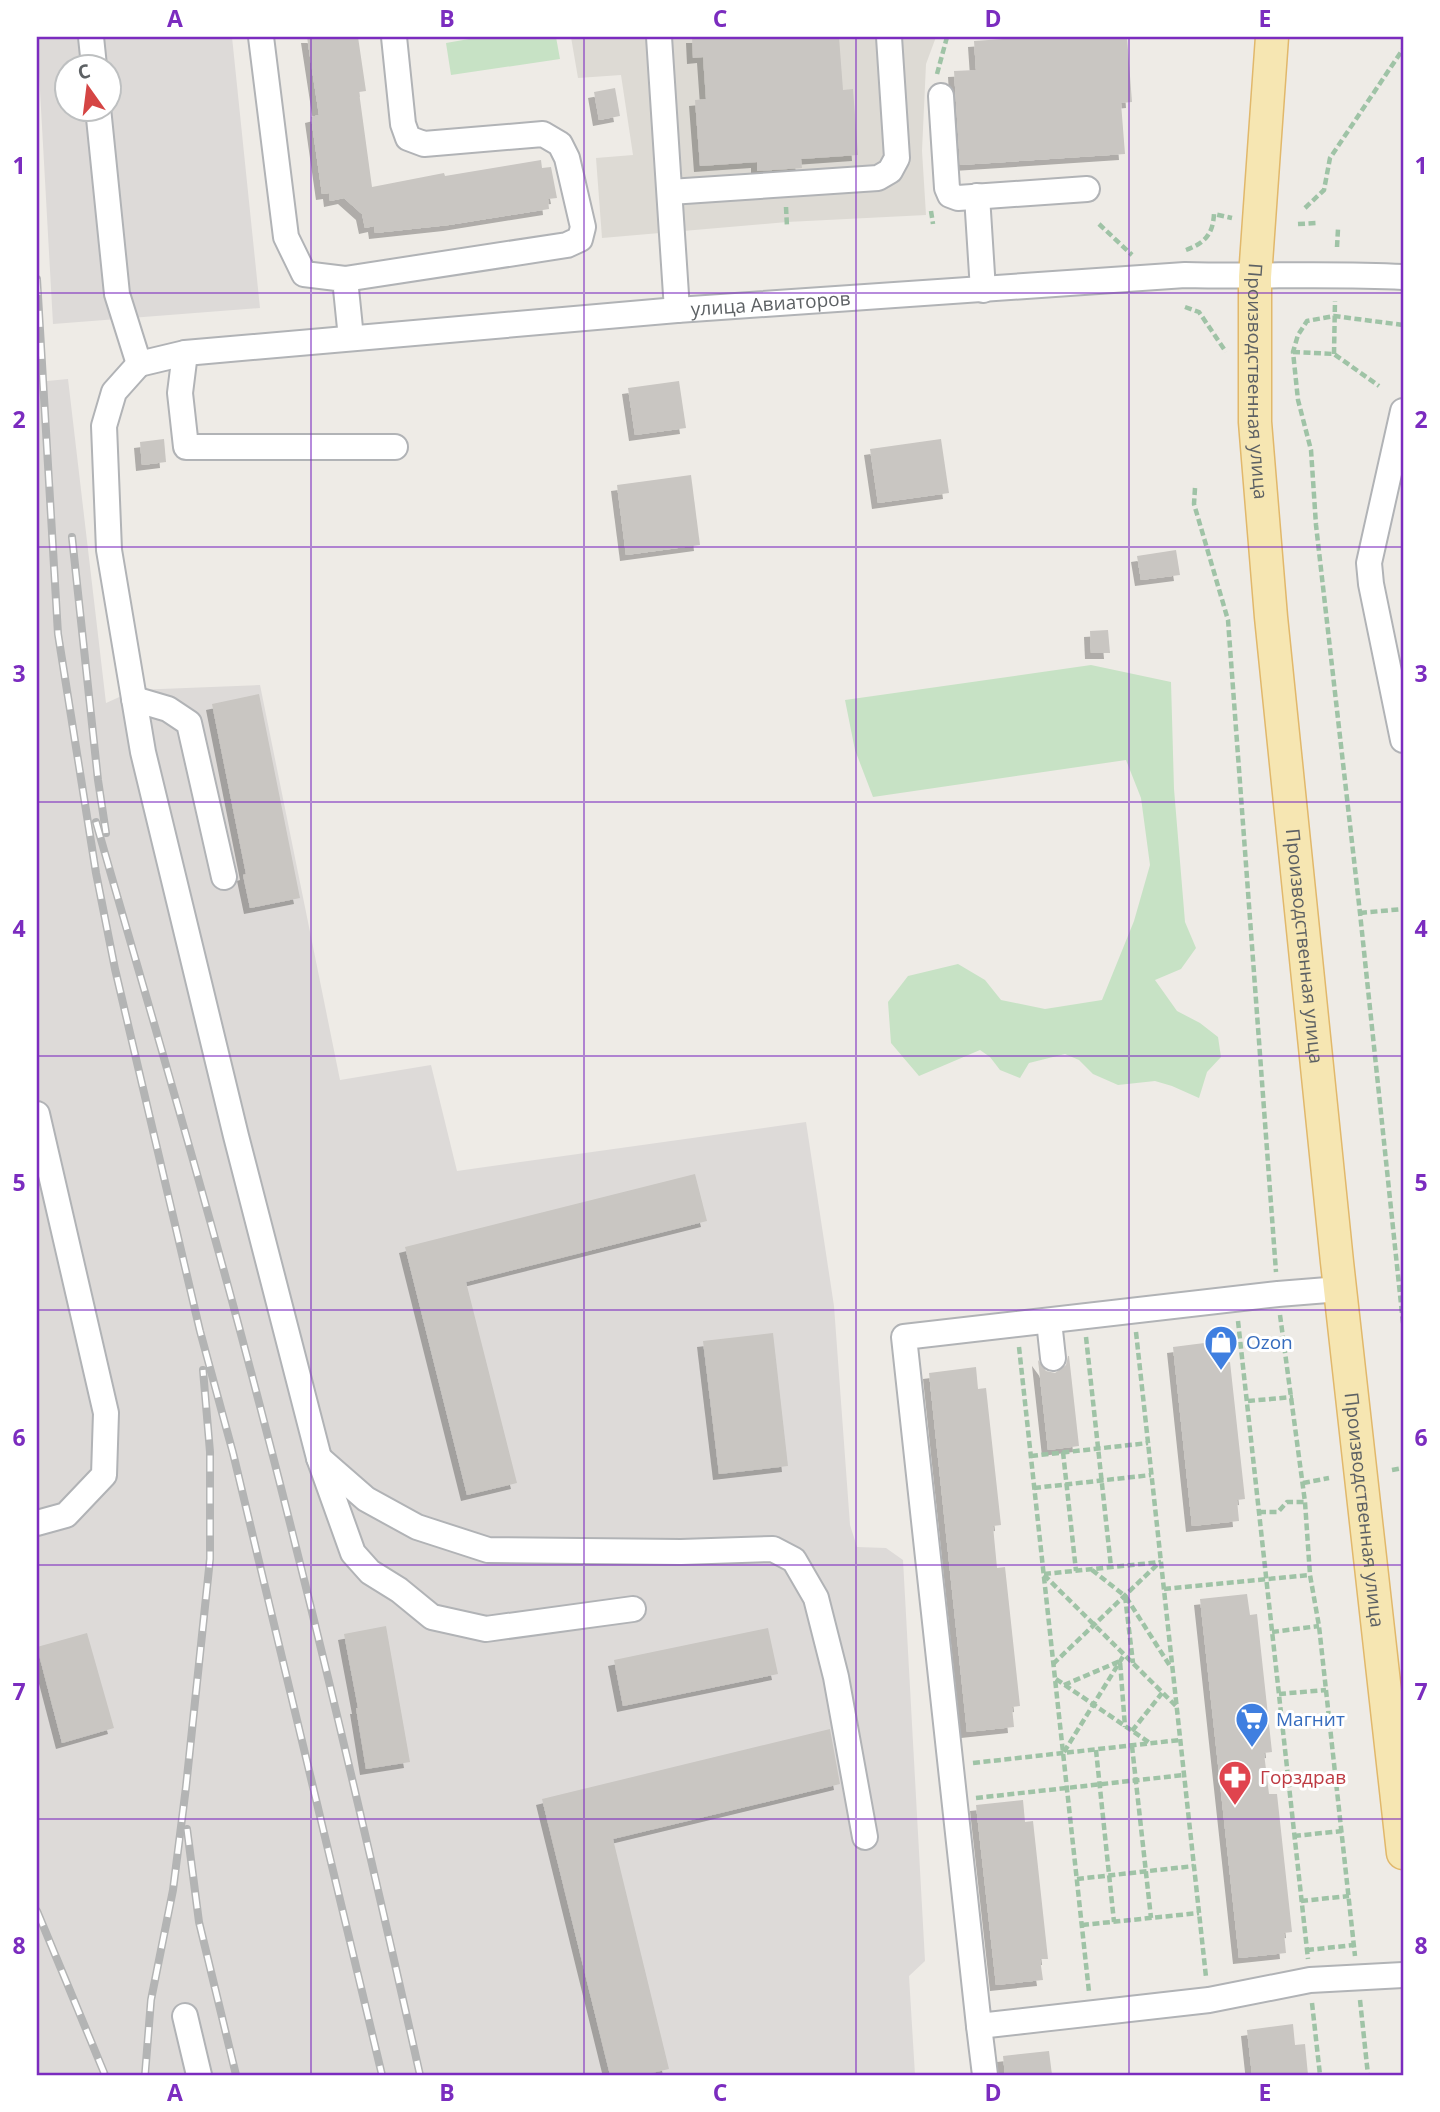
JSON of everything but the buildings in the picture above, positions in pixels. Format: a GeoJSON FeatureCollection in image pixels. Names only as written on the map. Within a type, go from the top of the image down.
{"type":"FeatureCollection","features":[{"type":"Feature","properties":{"kind":"main road","name":"Производственная улица"},"geometry":{"type":"LineString","coordinates":[[1272,37],[1255,277],[1255,422],[1340,1290],[1403,1853]]}},
{"type":"Feature","properties":{"kind":"street"},"geometry":{"type":"LineString","coordinates":[[261,37],[286,237],[304,274],[345,279],[567,245],[580,239],[583,227],[566,158],[559,144],[543,134],[424,144],[408,138],[403,124],[394,37]]}},
{"type":"Feature","properties":{"kind":"street"},"geometry":{"type":"LineString","coordinates":[[659,37],[677,310]]}},
{"type":"Feature","properties":{"kind":"street"},"geometry":{"type":"LineString","coordinates":[[670,192],[878,178],[890,172],[897,158],[889,37]]}},
{"type":"Feature","properties":{"kind":"street"},"geometry":{"type":"LineString","coordinates":[[941,96],[948,192],[958,198],[1087,189]]}},
{"type":"Feature","properties":{"kind":"street"},"geometry":{"type":"LineString","coordinates":[[99,122],[117,294],[139,364],[114,392],[104,426],[109,550],[143,752],[236,1136],[319,1458],[353,1553],[370,1572],[399,1590],[432,1617],[486,1629],[633,1609]]}},
{"type":"Feature","properties":{"kind":"street"},"geometry":{"type":"LineString","coordinates":[[977,196],[983,290]]}},
{"type":"Feature","properties":{"kind":"street","name":"улица Авиаторов"},"geometry":{"type":"LineString","coordinates":[[139,364],[185,353],[677,310],[1185,275],[1255,277],[1336,274],[1403,277]]}},
{"type":"Feature","properties":{"kind":"street"},"geometry":{"type":"LineString","coordinates":[[345,279],[351,338]]}},
{"type":"Feature","properties":{"kind":"street"},"geometry":{"type":"LineString","coordinates":[[185,353],[180,393],[186,447],[395,447]]}},
{"type":"Feature","properties":{"kind":"street"},"geometry":{"type":"LineString","coordinates":[[1403,411],[1370,552],[1369,572],[1403,740]]}},
{"type":"Feature","properties":{"kind":"street"},"geometry":{"type":"LineString","coordinates":[[134,699],[168,709],[189,723],[224,877]]}},
{"type":"Feature","properties":{"kind":"street"},"geometry":{"type":"LineString","coordinates":[[37,1114],[106,1413],[104,1475],[66,1515],[37,1523]]}},
{"type":"Feature","properties":{"kind":"street"},"geometry":{"type":"LineString","coordinates":[[985,2075],[904,1337],[1278,1294],[1340,1290]]}},
{"type":"Feature","properties":{"kind":"street"},"geometry":{"type":"LineString","coordinates":[[1049,1321],[1053,1358]]}},
{"type":"Feature","properties":{"kind":"street"},"geometry":{"type":"LineString","coordinates":[[319,1458],[366,1499],[417,1527],[488,1550],[668,1552],[774,1549],[794,1560],[816,1598],[836,1677],[864,1837]]}},
{"type":"Feature","properties":{"kind":"street"},"geometry":{"type":"LineString","coordinates":[[979,2026],[1209,2000],[1310,1980],[1403,1975]]}},
{"type":"Feature","properties":{"kind":"street"},"geometry":{"type":"LineString","coordinates":[[185,2015],[199,2075]]}},
{"type":"Feature","properties":{"kind":"path"},"geometry":{"type":"LineString","coordinates":[[1304,208],[1324,190],[1330,158],[1403,49]]}},
{"type":"Feature","properties":{"kind":"path"},"geometry":{"type":"LineString","coordinates":[[1182,251],[1207,239],[1213,228],[1214,214],[1232,218]]}},
{"type":"Feature","properties":{"kind":"path"},"geometry":{"type":"LineString","coordinates":[[1298,224],[1317,223]]}},
{"type":"Feature","properties":{"kind":"path"},"geometry":{"type":"LineString","coordinates":[[1100,224],[1131,255],[1144,254]]}},
{"type":"Feature","properties":{"kind":"path"},"geometry":{"type":"LineString","coordinates":[[1337,247],[1338,229]]}},
{"type":"Feature","properties":{"kind":"path"},"geometry":{"type":"LineString","coordinates":[[1334,354],[1335,301]]}},
{"type":"Feature","properties":{"kind":"path"},"geometry":{"type":"LineString","coordinates":[[1185,307],[1199,312],[1226,352]]}},
{"type":"Feature","properties":{"kind":"path"},"geometry":{"type":"LineString","coordinates":[[1403,325],[1334,316],[1307,321],[1298,335],[1293,352],[1298,400],[1311,450],[1315,525],[1360,913],[1403,1323]]}},
{"type":"Feature","properties":{"kind":"path"},"geometry":{"type":"LineString","coordinates":[[1293,352],[1334,354],[1379,386]]}},
{"type":"Feature","properties":{"kind":"path"},"geometry":{"type":"LineString","coordinates":[[1195,488],[1194,504],[1228,620],[1278,1294],[1303,1483],[1310,1575],[1319,1626],[1368,2075]]}},
{"type":"Feature","properties":{"kind":"path"},"geometry":{"type":"LineString","coordinates":[[1360,913],[1403,909]]}},
{"type":"Feature","properties":{"kind":"path"},"geometry":{"type":"LineString","coordinates":[[1238,1317],[1320,2075]]}},
{"type":"Feature","properties":{"kind":"path"},"geometry":{"type":"LineString","coordinates":[[1016,1325],[1091,2013]]}},
{"type":"Feature","properties":{"kind":"path"},"geometry":{"type":"LineString","coordinates":[[1135,1328],[1209,2000]]}},
{"type":"Feature","properties":{"kind":"path"},"geometry":{"type":"LineString","coordinates":[[1085,1333],[1111,1567]]}},
{"type":"Feature","properties":{"kind":"path"},"geometry":{"type":"LineString","coordinates":[[1248,1401],[1293,1397]]}},
{"type":"Feature","properties":{"kind":"path"},"geometry":{"type":"LineString","coordinates":[[1031,1456],[1148,1443]]}},
{"type":"Feature","properties":{"kind":"path"},"geometry":{"type":"LineString","coordinates":[[1063,1452],[1076,1571]]}},
{"type":"Feature","properties":{"kind":"path"},"geometry":{"type":"LineString","coordinates":[[1392,1470],[1403,1468]]}},
{"type":"Feature","properties":{"kind":"path"},"geometry":{"type":"LineString","coordinates":[[1034,1488],[1151,1475]]}},
{"type":"Feature","properties":{"kind":"path"},"geometry":{"type":"LineString","coordinates":[[1303,1483],[1329,1478]]}},
{"type":"Feature","properties":{"kind":"path"},"geometry":{"type":"LineString","coordinates":[[1259,1512],[1278,1512],[1287,1502],[1305,1502]]}},
{"type":"Feature","properties":{"kind":"path"},"geometry":{"type":"LineString","coordinates":[[1044,1574],[1161,1562]]}},
{"type":"Feature","properties":{"kind":"path"},"geometry":{"type":"LineString","coordinates":[[1053,1664],[1161,1562]]}},
{"type":"Feature","properties":{"kind":"path"},"geometry":{"type":"LineString","coordinates":[[1091,1569],[1125,1596],[1172,1669]]}},
{"type":"Feature","properties":{"kind":"path"},"geometry":{"type":"LineString","coordinates":[[1044,1574],[1177,1707]]}},
{"type":"Feature","properties":{"kind":"path"},"geometry":{"type":"LineString","coordinates":[[1164,1589],[1310,1575]]}},
{"type":"Feature","properties":{"kind":"path"},"geometry":{"type":"LineString","coordinates":[[1125,1596],[1133,1663]]}},
{"type":"Feature","properties":{"kind":"path"},"geometry":{"type":"LineString","coordinates":[[1272,1632],[1319,1626]]}},
{"type":"Feature","properties":{"kind":"path"},"geometry":{"type":"LineString","coordinates":[[1063,1754],[1124,1655]]}},
{"type":"Feature","properties":{"kind":"path"},"geometry":{"type":"LineString","coordinates":[[1064,1685],[1120,1661]]}},
{"type":"Feature","properties":{"kind":"path"},"geometry":{"type":"LineString","coordinates":[[1120,1661],[1125,1727]]}},
{"type":"Feature","properties":{"kind":"path"},"geometry":{"type":"LineString","coordinates":[[1055,1679],[1150,1744]]}},
{"type":"Feature","properties":{"kind":"path"},"geometry":{"type":"LineString","coordinates":[[1279,1694],[1326,1690]]}},
{"type":"Feature","properties":{"kind":"path"},"geometry":{"type":"LineString","coordinates":[[1132,1731],[1162,1693]]}},
{"type":"Feature","properties":{"kind":"path"},"geometry":{"type":"LineString","coordinates":[[951,1766],[1180,1740]]}},
{"type":"Feature","properties":{"kind":"path"},"geometry":{"type":"LineString","coordinates":[[1132,1746],[1151,1918]]}},
{"type":"Feature","properties":{"kind":"path"},"geometry":{"type":"LineString","coordinates":[[1096,1750],[1114,1922]]}},
{"type":"Feature","properties":{"kind":"path"},"geometry":{"type":"LineString","coordinates":[[955,1800],[1184,1775]]}},
{"type":"Feature","properties":{"kind":"path"},"geometry":{"type":"LineString","coordinates":[[1294,1836],[1342,1831]]}},
{"type":"Feature","properties":{"kind":"path"},"geometry":{"type":"LineString","coordinates":[[1077,1879],[1194,1866]]}},
{"type":"Feature","properties":{"kind":"path"},"geometry":{"type":"LineString","coordinates":[[1301,1901],[1349,1896]]}},
{"type":"Feature","properties":{"kind":"path"},"geometry":{"type":"LineString","coordinates":[[1082,1925],[1199,1913]]}},
{"type":"Feature","properties":{"kind":"path"},"geometry":{"type":"LineString","coordinates":[[1307,1950],[1354,1945]]}},
{"type":"Feature","properties":{"kind":"shaded area"},"geometry":{"type":"Polygon","coordinates":[[[37,37],[232,37],[260,308],[53,324],[37,37]]]}},
{"type":"Feature","properties":{"kind":"shaded area"},"geometry":{"type":"Polygon","coordinates":[[[571,37],[936,37],[926,64],[922,151],[926,215],[787,222],[602,238],[596,158],[633,155],[621,75],[578,78],[571,37]]]}},
{"type":"Feature","properties":{"kind":"shaded area"},"geometry":{"type":"Polygon","coordinates":[[[68,379],[106,703],[135,690],[260,685],[340,1080],[431,1065],[457,1171],[806,1122],[834,1306],[850,1525],[857,1547],[886,1548],[903,1560],[925,1961],[909,1976],[915,2075],[37,2075],[37,382],[68,379]]]}},
{"type":"Feature","properties":{"kind":"green space"},"geometry":{"type":"Polygon","coordinates":[[[470,37],[556,37],[560,59],[451,75],[446,43],[470,37]]]}},
{"type":"Feature","properties":{"kind":"green space"},"geometry":{"type":"Polygon","coordinates":[[[1091,665],[1171,682],[1174,789],[1185,922],[1196,948],[1181,969],[1155,980],[1177,1011],[1200,1023],[1218,1037],[1221,1057],[1207,1072],[1199,1098],[1155,1081],[1118,1085],[1093,1074],[1079,1060],[1065,1054],[1029,1063],[1020,1078],[1000,1070],[990,1057],[980,1050],[919,1076],[891,1043],[888,1002],[908,976],[958,964],[985,980],[1001,1000],[1045,1009],[1102,1000],[1134,921],[1150,865],[1141,798],[1126,760],[873,797],[855,750],[845,700],[1091,665]]]}},
{"type":"Feature","properties":{"kind":"railway"},"geometry":{"type":"LineString","coordinates":[[37,279],[58,634],[96,873],[115,969],[200,1331],[233,1453],[382,2075]]}},
{"type":"Feature","properties":{"kind":"railway"},"geometry":{"type":"LineString","coordinates":[[72,537],[106,833]]}},
{"type":"Feature","properties":{"kind":"railway"},"geometry":{"type":"LineString","coordinates":[[96,822],[200,1183],[270,1444],[420,2075]]}},
{"type":"Feature","properties":{"kind":"railway"},"geometry":{"type":"LineString","coordinates":[[145,2075],[151,2000],[173,1890],[186,1787],[210,1559],[210,1452],[203,1370]]}},
{"type":"Feature","properties":{"kind":"railway"},"geometry":{"type":"LineString","coordinates":[[187,1829],[199,1922],[236,2075]]}},
{"type":"Feature","properties":{"kind":"railway"},"geometry":{"type":"LineString","coordinates":[[37,1911],[105,2075]]}},
{"type":"Feature","properties":{"kind":"place","name":"Ozon"},"geometry":{"type":"Point","coordinates":[1221,1372]}},
{"type":"Feature","properties":{"kind":"place","name":"Магнит"},"geometry":{"type":"Point","coordinates":[1252,1749]}},
{"type":"Feature","properties":{"kind":"place","name":"Горздрав"},"geometry":{"type":"Point","coordinates":[1235,1807]}}]}
